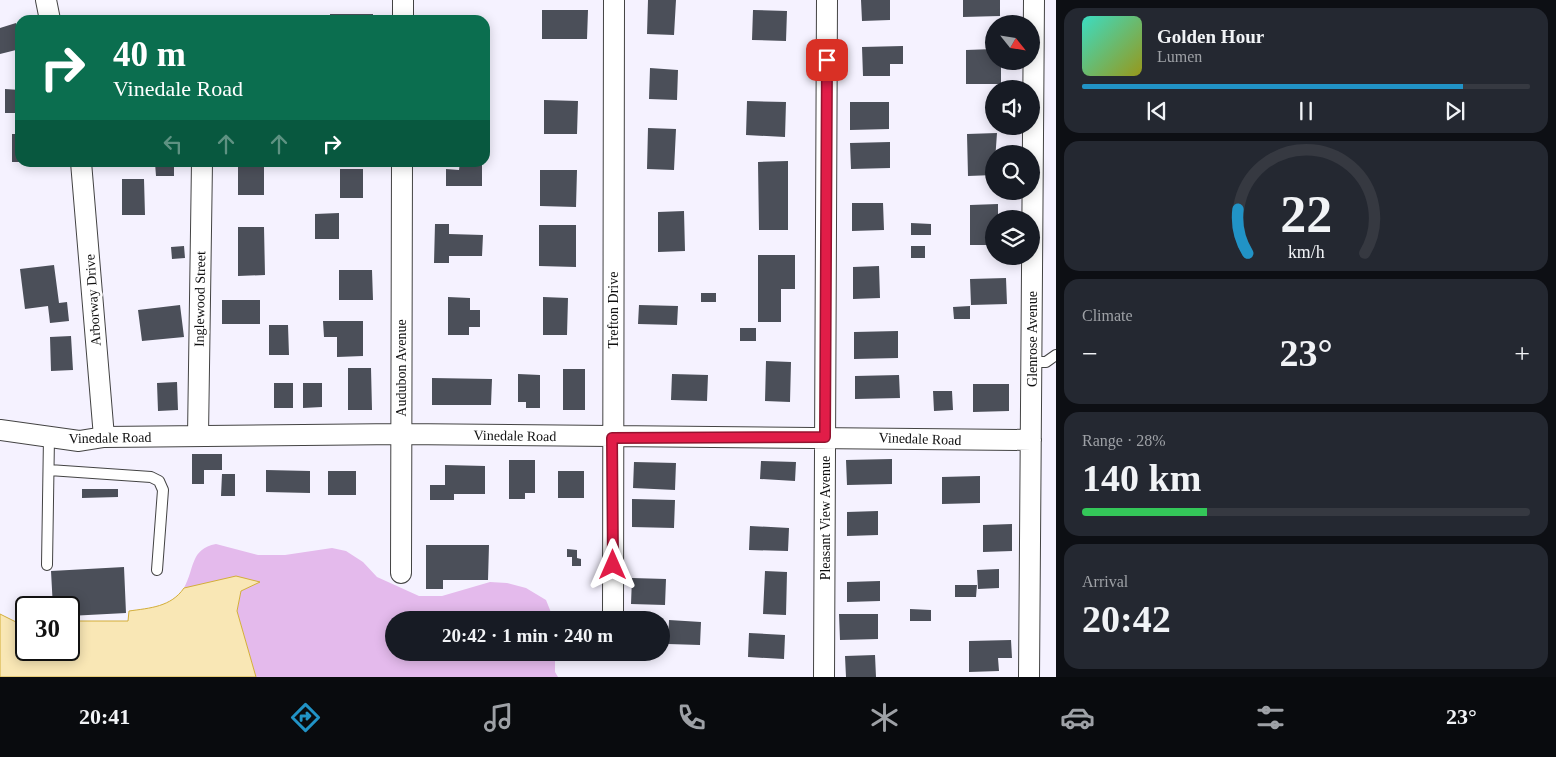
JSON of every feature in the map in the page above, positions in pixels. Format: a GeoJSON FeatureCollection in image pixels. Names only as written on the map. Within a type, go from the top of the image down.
{"type":"FeatureCollection","features":[{"type":"Feature","properties":{"kind":"street"},"geometry":{"type":"LineString","coordinates":[[46,0],[49,15]]}},
{"type":"Feature","properties":{"kind":"street"},"geometry":{"type":"LineString","coordinates":[[403,0],[403,15]]}},
{"type":"Feature","properties":{"kind":"street","name":"Trefton Drive"},"geometry":{"type":"LineString","coordinates":[[613,611],[614,0]]}},
{"type":"Feature","properties":{"kind":"street","name":"Pleasant View Avenue"},"geometry":{"type":"LineString","coordinates":[[824,677],[827,0]]}},
{"type":"Feature","properties":{"kind":"street","name":"Glenrose Avenue"},"geometry":{"type":"LineString","coordinates":[[1029,677],[1034,0]]}},
{"type":"Feature","properties":{"kind":"street","name":"Arborway Drive"},"geometry":{"type":"LineString","coordinates":[[81,167],[104,437]]}},
{"type":"Feature","properties":{"kind":"street","name":"Inglewood Street"},"geometry":{"type":"LineString","coordinates":[[198,436],[202,167]]}},
{"type":"Feature","properties":{"kind":"street","name":"Audubon Avenue"},"geometry":{"type":"LineString","coordinates":[[401,573],[402,167]]}},
{"type":"Feature","properties":{"kind":"street","name":"Vinedale Road"},"geometry":{"type":"LineString","coordinates":[[0,430],[79,441],[104,437],[401,434],[612,438],[825,437],[957,441],[1031,440]]}},
{"type":"Feature","properties":{"kind":"lane"},"geometry":{"type":"LineString","coordinates":[[1031,362],[1046,362],[1056,355]]}},
{"type":"Feature","properties":{"kind":"lane"},"geometry":{"type":"LineString","coordinates":[[47,564],[49,437]]}},
{"type":"Feature","properties":{"kind":"lane"},"geometry":{"type":"LineString","coordinates":[[49,470],[152,477],[159,481],[163,490],[157,570]]}},
{"type":"Feature","properties":{"kind":"shaded area"},"geometry":{"type":"Polygon","coordinates":[[[216,544],[258,555],[285,555],[332,548],[346,551],[363,562],[377,577],[419,596],[442,596],[490,582],[507,583],[526,588],[546,600],[550,611],[385,611],[385,661],[555,661],[555,672],[558,677],[256,677],[237,611],[241,591],[259,582],[184,588],[194,560],[202,550],[216,544]]]}},
{"type":"Feature","properties":{"kind":"shaded area"},"geometry":{"type":"Polygon","coordinates":[[[236,576],[260,582],[241,591],[237,611],[256,677],[0,677],[0,614],[15,622],[15,661],[80,661],[80,621],[128,621],[129,611],[160,606],[173,599],[184,588],[236,576]]]}},
{"type":"Feature","properties":{"kind":"building"},"geometry":{"type":"Polygon","coordinates":[[[648,0],[676,0],[674,35],[647,34],[648,0]]]}},
{"type":"Feature","properties":{"kind":"building"},"geometry":{"type":"Polygon","coordinates":[[[861,0],[890,0],[890,20],[862,21],[861,0]]]}},
{"type":"Feature","properties":{"kind":"building"},"geometry":{"type":"Polygon","coordinates":[[[963,0],[1000,0],[1000,15],[963,17],[963,0]]]}},
{"type":"Feature","properties":{"kind":"building"},"geometry":{"type":"Polygon","coordinates":[[[542,10],[588,10],[587,39],[542,39],[542,10]]]}},
{"type":"Feature","properties":{"kind":"building"},"geometry":{"type":"Polygon","coordinates":[[[753,10],[787,11],[786,41],[752,40],[753,10]]]}},
{"type":"Feature","properties":{"kind":"building"},"geometry":{"type":"Polygon","coordinates":[[[330,14],[373,14],[373,15],[330,14]]]}},
{"type":"Feature","properties":{"kind":"building"},"geometry":{"type":"Polygon","coordinates":[[[15,23],[15,50],[0,54],[0,28],[15,23]]]}},
{"type":"Feature","properties":{"kind":"building"},"geometry":{"type":"Polygon","coordinates":[[[903,46],[903,64],[890,64],[890,76],[863,76],[862,47],[903,46]]]}},
{"type":"Feature","properties":{"kind":"building"},"geometry":{"type":"Polygon","coordinates":[[[985,49],[985,70],[1001,70],[1001,80],[985,80],[985,84],[966,84],[966,50],[985,49]]]}},
{"type":"Feature","properties":{"kind":"building"},"geometry":{"type":"Polygon","coordinates":[[[650,68],[678,70],[677,100],[649,99],[650,68]]]}},
{"type":"Feature","properties":{"kind":"building"},"geometry":{"type":"Polygon","coordinates":[[[5,89],[15,90],[15,113],[5,113],[5,89]]]}},
{"type":"Feature","properties":{"kind":"building"},"geometry":{"type":"Polygon","coordinates":[[[544,100],[578,101],[577,134],[544,134],[544,100]]]}},
{"type":"Feature","properties":{"kind":"building"},"geometry":{"type":"Polygon","coordinates":[[[747,101],[786,102],[785,137],[746,135],[747,101]]]}},
{"type":"Feature","properties":{"kind":"building"},"geometry":{"type":"Polygon","coordinates":[[[850,102],[889,102],[889,129],[850,130],[850,102]]]}},
{"type":"Feature","properties":{"kind":"building"},"geometry":{"type":"Polygon","coordinates":[[[648,128],[676,129],[674,170],[647,169],[648,128]]]}},
{"type":"Feature","properties":{"kind":"building"},"geometry":{"type":"Polygon","coordinates":[[[12,134],[15,134],[15,162],[12,162],[12,134]]]}},
{"type":"Feature","properties":{"kind":"building"},"geometry":{"type":"Polygon","coordinates":[[[967,134],[997,135],[996,145],[985,145],[985,175],[968,176],[967,134]]]}},
{"type":"Feature","properties":{"kind":"building"},"geometry":{"type":"Polygon","coordinates":[[[890,142],[890,168],[851,169],[850,143],[890,142]]]}},
{"type":"Feature","properties":{"kind":"building"},"geometry":{"type":"Polygon","coordinates":[[[788,161],[788,230],[759,230],[758,162],[788,161]]]}},
{"type":"Feature","properties":{"kind":"building"},"geometry":{"type":"Polygon","coordinates":[[[155,167],[174,167],[174,176],[156,176],[155,167]]]}},
{"type":"Feature","properties":{"kind":"building"},"geometry":{"type":"Polygon","coordinates":[[[238,167],[264,167],[264,195],[238,195],[238,167]]]}},
{"type":"Feature","properties":{"kind":"building"},"geometry":{"type":"Polygon","coordinates":[[[459,167],[482,167],[482,186],[446,186],[446,169],[459,170],[459,167]]]}},
{"type":"Feature","properties":{"kind":"building"},"geometry":{"type":"Polygon","coordinates":[[[340,169],[363,169],[363,198],[340,198],[340,169]]]}},
{"type":"Feature","properties":{"kind":"building"},"geometry":{"type":"Polygon","coordinates":[[[540,170],[577,170],[576,207],[540,206],[540,170]]]}},
{"type":"Feature","properties":{"kind":"building"},"geometry":{"type":"Polygon","coordinates":[[[122,179],[144,179],[145,215],[122,215],[122,179]]]}},
{"type":"Feature","properties":{"kind":"building"},"geometry":{"type":"Polygon","coordinates":[[[852,203],[883,203],[884,230],[852,231],[852,203]]]}},
{"type":"Feature","properties":{"kind":"building"},"geometry":{"type":"Polygon","coordinates":[[[998,204],[998,210],[985,210],[985,245],[970,245],[970,205],[998,204]]]}},
{"type":"Feature","properties":{"kind":"building"},"geometry":{"type":"Polygon","coordinates":[[[684,211],[685,251],[658,252],[658,212],[684,211]]]}},
{"type":"Feature","properties":{"kind":"building"},"geometry":{"type":"Polygon","coordinates":[[[339,213],[339,239],[315,239],[315,214],[339,213]]]}},
{"type":"Feature","properties":{"kind":"building"},"geometry":{"type":"Polygon","coordinates":[[[911,223],[931,224],[931,235],[911,235],[911,223]]]}},
{"type":"Feature","properties":{"kind":"building"},"geometry":{"type":"Polygon","coordinates":[[[435,224],[449,224],[449,234],[483,235],[482,256],[449,256],[449,263],[434,263],[435,224]]]}},
{"type":"Feature","properties":{"kind":"building"},"geometry":{"type":"Polygon","coordinates":[[[539,225],[576,225],[576,267],[539,266],[539,225]]]}},
{"type":"Feature","properties":{"kind":"building"},"geometry":{"type":"Polygon","coordinates":[[[238,227],[264,227],[265,275],[238,276],[238,227]]]}},
{"type":"Feature","properties":{"kind":"building"},"geometry":{"type":"Polygon","coordinates":[[[184,246],[185,258],[172,259],[171,247],[184,246]]]}},
{"type":"Feature","properties":{"kind":"building"},"geometry":{"type":"Polygon","coordinates":[[[911,246],[925,246],[925,258],[911,258],[911,246]]]}},
{"type":"Feature","properties":{"kind":"building"},"geometry":{"type":"Polygon","coordinates":[[[758,255],[795,255],[795,289],[781,289],[781,322],[758,322],[758,255]]]}},
{"type":"Feature","properties":{"kind":"building"},"geometry":{"type":"Polygon","coordinates":[[[54,265],[59,303],[67,302],[69,321],[50,323],[48,306],[25,309],[20,269],[54,265]]]}},
{"type":"Feature","properties":{"kind":"building"},"geometry":{"type":"Polygon","coordinates":[[[879,266],[880,298],[853,299],[853,267],[879,266]]]}},
{"type":"Feature","properties":{"kind":"building"},"geometry":{"type":"Polygon","coordinates":[[[339,270],[372,270],[373,300],[339,300],[339,270]]]}},
{"type":"Feature","properties":{"kind":"building"},"geometry":{"type":"Polygon","coordinates":[[[1006,278],[1007,304],[971,305],[970,279],[1006,278]]]}},
{"type":"Feature","properties":{"kind":"building"},"geometry":{"type":"Polygon","coordinates":[[[701,293],[716,293],[716,302],[701,302],[701,293]]]}},
{"type":"Feature","properties":{"kind":"building"},"geometry":{"type":"Polygon","coordinates":[[[448,297],[470,298],[470,310],[480,310],[480,327],[469,327],[469,335],[448,335],[448,297]]]}},
{"type":"Feature","properties":{"kind":"building"},"geometry":{"type":"Polygon","coordinates":[[[543,297],[568,298],[567,335],[543,335],[543,297]]]}},
{"type":"Feature","properties":{"kind":"building"},"geometry":{"type":"Polygon","coordinates":[[[222,300],[260,300],[260,324],[222,324],[222,300]]]}},
{"type":"Feature","properties":{"kind":"building"},"geometry":{"type":"Polygon","coordinates":[[[180,305],[184,337],[142,341],[138,310],[180,305]]]}},
{"type":"Feature","properties":{"kind":"building"},"geometry":{"type":"Polygon","coordinates":[[[639,305],[678,306],[677,325],[638,324],[639,305]]]}},
{"type":"Feature","properties":{"kind":"building"},"geometry":{"type":"Polygon","coordinates":[[[970,306],[970,319],[954,319],[953,307],[970,306]]]}},
{"type":"Feature","properties":{"kind":"building"},"geometry":{"type":"Polygon","coordinates":[[[323,321],[363,321],[363,356],[337,357],[337,337],[324,337],[323,321]]]}},
{"type":"Feature","properties":{"kind":"building"},"geometry":{"type":"Polygon","coordinates":[[[269,325],[288,325],[289,355],[269,355],[269,325]]]}},
{"type":"Feature","properties":{"kind":"building"},"geometry":{"type":"Polygon","coordinates":[[[740,328],[756,328],[756,341],[740,341],[740,328]]]}},
{"type":"Feature","properties":{"kind":"building"},"geometry":{"type":"Polygon","coordinates":[[[898,331],[898,358],[854,359],[854,332],[898,331]]]}},
{"type":"Feature","properties":{"kind":"building"},"geometry":{"type":"Polygon","coordinates":[[[71,336],[73,370],[51,371],[50,337],[71,336]]]}},
{"type":"Feature","properties":{"kind":"building"},"geometry":{"type":"Polygon","coordinates":[[[766,361],[791,362],[790,402],[765,401],[766,361]]]}},
{"type":"Feature","properties":{"kind":"building"},"geometry":{"type":"Polygon","coordinates":[[[348,368],[371,368],[372,410],[348,410],[348,368]]]}},
{"type":"Feature","properties":{"kind":"building"},"geometry":{"type":"Polygon","coordinates":[[[563,369],[585,369],[585,410],[563,410],[563,369]]]}},
{"type":"Feature","properties":{"kind":"building"},"geometry":{"type":"Polygon","coordinates":[[[518,374],[540,375],[540,408],[526,408],[526,402],[518,402],[518,374]]]}},
{"type":"Feature","properties":{"kind":"building"},"geometry":{"type":"Polygon","coordinates":[[[672,374],[708,375],[707,401],[671,400],[672,374]]]}},
{"type":"Feature","properties":{"kind":"building"},"geometry":{"type":"Polygon","coordinates":[[[899,375],[900,398],[855,399],[855,376],[899,375]]]}},
{"type":"Feature","properties":{"kind":"building"},"geometry":{"type":"Polygon","coordinates":[[[432,378],[492,379],[491,405],[432,405],[432,378]]]}},
{"type":"Feature","properties":{"kind":"building"},"geometry":{"type":"Polygon","coordinates":[[[177,382],[178,410],[158,411],[157,383],[177,382]]]}},
{"type":"Feature","properties":{"kind":"building"},"geometry":{"type":"Polygon","coordinates":[[[274,383],[293,383],[293,408],[274,408],[274,383]]]}},
{"type":"Feature","properties":{"kind":"building"},"geometry":{"type":"Polygon","coordinates":[[[303,383],[322,383],[322,407],[303,408],[303,383]]]}},
{"type":"Feature","properties":{"kind":"building"},"geometry":{"type":"Polygon","coordinates":[[[973,384],[1009,384],[1009,411],[973,412],[973,384]]]}},
{"type":"Feature","properties":{"kind":"building"},"geometry":{"type":"Polygon","coordinates":[[[933,391],[952,391],[953,410],[934,411],[933,391]]]}},
{"type":"Feature","properties":{"kind":"building"},"geometry":{"type":"Polygon","coordinates":[[[192,454],[222,454],[222,470],[204,470],[204,484],[192,484],[192,454]]]}},
{"type":"Feature","properties":{"kind":"building"},"geometry":{"type":"Polygon","coordinates":[[[892,459],[892,484],[847,485],[846,460],[892,459]]]}},
{"type":"Feature","properties":{"kind":"building"},"geometry":{"type":"Polygon","coordinates":[[[509,460],[535,460],[535,493],[525,493],[525,499],[509,499],[509,460]]]}},
{"type":"Feature","properties":{"kind":"building"},"geometry":{"type":"Polygon","coordinates":[[[761,461],[796,462],[795,481],[760,479],[761,461]]]}},
{"type":"Feature","properties":{"kind":"building"},"geometry":{"type":"Polygon","coordinates":[[[634,462],[676,463],[675,490],[633,488],[634,462]]]}},
{"type":"Feature","properties":{"kind":"building"},"geometry":{"type":"Polygon","coordinates":[[[445,465],[485,466],[485,494],[454,494],[454,500],[430,500],[430,485],[445,485],[445,465]]]}},
{"type":"Feature","properties":{"kind":"building"},"geometry":{"type":"Polygon","coordinates":[[[266,470],[310,471],[310,493],[266,492],[266,470]]]}},
{"type":"Feature","properties":{"kind":"building"},"geometry":{"type":"Polygon","coordinates":[[[328,471],[356,471],[356,495],[328,495],[328,471]]]}},
{"type":"Feature","properties":{"kind":"building"},"geometry":{"type":"Polygon","coordinates":[[[558,471],[584,471],[584,498],[558,498],[558,471]]]}},
{"type":"Feature","properties":{"kind":"building"},"geometry":{"type":"Polygon","coordinates":[[[222,474],[235,474],[235,496],[221,496],[222,474]]]}},
{"type":"Feature","properties":{"kind":"building"},"geometry":{"type":"Polygon","coordinates":[[[980,476],[980,503],[942,504],[942,477],[980,476]]]}},
{"type":"Feature","properties":{"kind":"building"},"geometry":{"type":"Polygon","coordinates":[[[82,489],[118,489],[118,497],[82,498],[82,489]]]}},
{"type":"Feature","properties":{"kind":"building"},"geometry":{"type":"Polygon","coordinates":[[[632,499],[675,500],[674,528],[632,527],[632,499]]]}},
{"type":"Feature","properties":{"kind":"building"},"geometry":{"type":"Polygon","coordinates":[[[878,511],[878,535],[847,536],[847,512],[878,511]]]}},
{"type":"Feature","properties":{"kind":"building"},"geometry":{"type":"Polygon","coordinates":[[[1012,524],[1012,551],[983,552],[983,525],[1012,524]]]}},
{"type":"Feature","properties":{"kind":"building"},"geometry":{"type":"Polygon","coordinates":[[[750,526],[789,528],[788,551],[749,550],[750,526]]]}},
{"type":"Feature","properties":{"kind":"building"},"geometry":{"type":"Polygon","coordinates":[[[426,545],[489,545],[488,580],[443,580],[443,589],[426,589],[426,545]]]}},
{"type":"Feature","properties":{"kind":"building"},"geometry":{"type":"Polygon","coordinates":[[[567,549],[577,550],[577,558],[581,559],[581,566],[572,566],[572,557],[567,557],[567,549]]]}},
{"type":"Feature","properties":{"kind":"building"},"geometry":{"type":"Polygon","coordinates":[[[124,567],[126,613],[80,615],[80,596],[52,596],[51,571],[124,567]]]}},
{"type":"Feature","properties":{"kind":"building"},"geometry":{"type":"Polygon","coordinates":[[[999,569],[999,588],[978,589],[977,570],[999,569]]]}},
{"type":"Feature","properties":{"kind":"building"},"geometry":{"type":"Polygon","coordinates":[[[765,571],[787,572],[786,615],[763,614],[765,571]]]}},
{"type":"Feature","properties":{"kind":"building"},"geometry":{"type":"Polygon","coordinates":[[[632,578],[666,579],[665,605],[631,604],[632,578]]]}},
{"type":"Feature","properties":{"kind":"building"},"geometry":{"type":"Polygon","coordinates":[[[880,581],[880,601],[847,602],[847,582],[880,581]]]}},
{"type":"Feature","properties":{"kind":"building"},"geometry":{"type":"Polygon","coordinates":[[[955,585],[977,585],[976,597],[955,597],[955,585]]]}},
{"type":"Feature","properties":{"kind":"building"},"geometry":{"type":"Polygon","coordinates":[[[910,609],[931,610],[931,621],[910,621],[910,609]]]}},
{"type":"Feature","properties":{"kind":"building"},"geometry":{"type":"Polygon","coordinates":[[[839,614],[878,614],[878,639],[840,640],[839,614]]]}},
{"type":"Feature","properties":{"kind":"building"},"geometry":{"type":"Polygon","coordinates":[[[670,620],[701,622],[700,645],[670,644],[670,620]]]}},
{"type":"Feature","properties":{"kind":"building"},"geometry":{"type":"Polygon","coordinates":[[[749,633],[785,635],[784,659],[748,657],[749,633]]]}},
{"type":"Feature","properties":{"kind":"building"},"geometry":{"type":"Polygon","coordinates":[[[1011,640],[1012,658],[998,658],[999,671],[969,672],[969,641],[1011,640]]]}},
{"type":"Feature","properties":{"kind":"building"},"geometry":{"type":"Polygon","coordinates":[[[875,655],[876,677],[846,677],[845,656],[875,655]]]}},
{"type":"Feature","properties":{"kind":"route"},"geometry":{"type":"LineString","coordinates":[[613,565],[612,438],[825,437],[827,60]]}}]}
